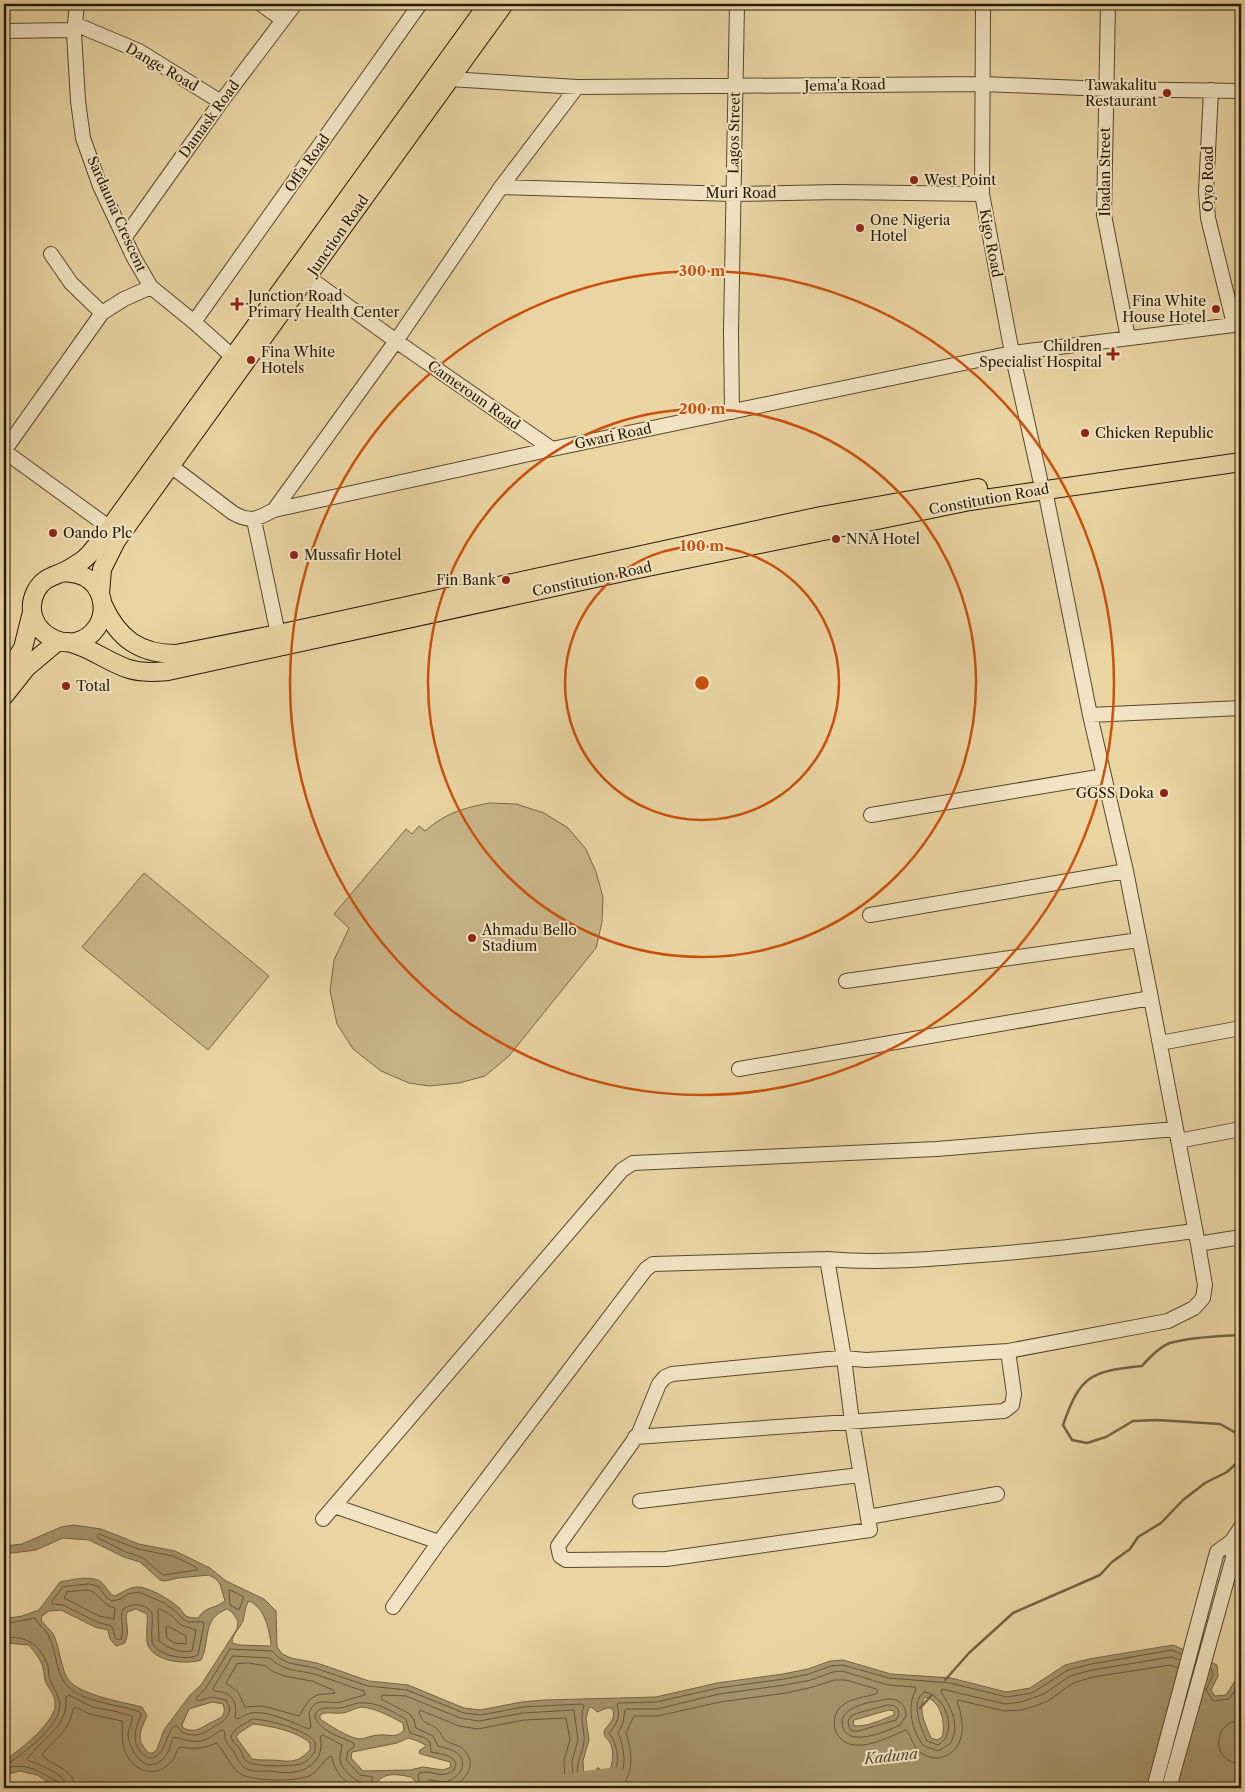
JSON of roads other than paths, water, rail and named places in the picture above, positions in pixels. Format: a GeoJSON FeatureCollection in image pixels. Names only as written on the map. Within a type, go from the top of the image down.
{"type":"FeatureCollection","features":[{"type":"Feature","properties":{"kind":"main road","name":"Junction Road"},"geometry":{"type":"LineString","coordinates":[[63,572],[84,559],[110,528],[488,4]]}},
{"type":"Feature","properties":{"kind":"main road","name":"Junction Road"},"geometry":{"type":"LineString","coordinates":[[101,599],[102,569],[108,553],[504,4]]}},
{"type":"Feature","properties":{"kind":"main road","name":"Constitution Road"},"geometry":{"type":"LineString","coordinates":[[101,599],[108,616],[126,638],[137,646],[148,652],[161,654],[190,652],[502,592],[628,571],[970,501],[1042,484],[1241,450]]}},
{"type":"Feature","properties":{"kind":"main road","name":"Constitution Road"},"geometry":{"type":"LineString","coordinates":[[1042,484],[1241,462]]}},
{"type":"Feature","properties":{"kind":"main road"},"geometry":{"type":"LineString","coordinates":[[4,678],[23,648],[36,590],[43,582],[63,572],[74,573],[85,577],[94,584],[101,599],[102,616],[97,627],[89,635],[79,640],[63,642],[48,637],[35,622],[32,612]]}},
{"type":"Feature","properties":{"kind":"main road","name":"Constitution Road"},"geometry":{"type":"LineString","coordinates":[[63,642],[88,648],[128,669],[150,672],[168,671],[502,592]]}},
{"type":"Feature","properties":{"kind":"main road"},"geometry":{"type":"LineString","coordinates":[[4,696],[27,667],[63,642]]}},
{"type":"Feature","properties":{"kind":"street","name":"Sardauna Crescent"},"geometry":{"type":"LineString","coordinates":[[77,4],[74,28],[78,101],[83,138],[100,186],[134,258],[151,287],[233,357]]}},
{"type":"Feature","properties":{"kind":"street"},"geometry":{"type":"LineString","coordinates":[[261,4],[284,20]]}},
{"type":"Feature","properties":{"kind":"street","name":"Damask Road"},"geometry":{"type":"LineString","coordinates":[[125,237],[220,102],[295,4]]}},
{"type":"Feature","properties":{"kind":"street","name":"Offa Road"},"geometry":{"type":"LineString","coordinates":[[194,322],[420,4]]}},
{"type":"Feature","properties":{"kind":"street","name":"Lagos Street"},"geometry":{"type":"LineString","coordinates":[[732,412],[734,86],[737,4]]}},
{"type":"Feature","properties":{"kind":"street","name":"Kigo Road"},"geometry":{"type":"LineString","coordinates":[[868,1517],[870,1530],[666,1559],[566,1560],[560,1556],[558,1546],[635,1437],[659,1384],[665,1377],[672,1374],[844,1358],[866,1360],[1008,1351],[1168,1321],[1194,1308],[1202,1298],[1205,1285],[1126,871],[1090,715],[1042,484],[1012,353],[982,194],[983,4]]}},
{"type":"Feature","properties":{"kind":"street","name":"Ibadan Street"},"geometry":{"type":"LineString","coordinates":[[1108,4],[1104,214],[1128,338]]}},
{"type":"Feature","properties":{"kind":"street","name":"Dange Road"},"geometry":{"type":"LineString","coordinates":[[4,31],[69,30],[74,28],[139,51],[220,102]]}},
{"type":"Feature","properties":{"kind":"street","name":"Jema'a Road"},"geometry":{"type":"LineString","coordinates":[[449,79],[577,87],[983,84],[1106,89],[1241,91]]}},
{"type":"Feature","properties":{"kind":"street","name":"Gwari Road"},"geometry":{"type":"LineString","coordinates":[[274,510],[396,341],[501,187],[577,87]]}},
{"type":"Feature","properties":{"kind":"street","name":"Oyo Road"},"geometry":{"type":"LineString","coordinates":[[1211,90],[1206,192],[1208,218],[1238,324]]}},
{"type":"Feature","properties":{"kind":"street","name":"Muri Road"},"geometry":{"type":"LineString","coordinates":[[501,187],[733,194],[838,192],[982,194]]}},
{"type":"Feature","properties":{"kind":"street"},"geometry":{"type":"LineString","coordinates":[[51,254],[71,283],[102,313]]}},
{"type":"Feature","properties":{"kind":"street","name":"Cameroun Road"},"geometry":{"type":"LineString","coordinates":[[308,277],[396,341],[552,449]]}},
{"type":"Feature","properties":{"kind":"street"},"geometry":{"type":"LineString","coordinates":[[110,528],[4,451],[102,313],[151,287]]}},
{"type":"Feature","properties":{"kind":"street","name":"Gwari Road"},"geometry":{"type":"LineString","coordinates":[[254,520],[274,510],[552,449],[1012,353],[1238,324]]}},
{"type":"Feature","properties":{"kind":"street"},"geometry":{"type":"LineString","coordinates":[[171,466],[232,513],[242,518],[254,520],[278,634]]}},
{"type":"Feature","properties":{"kind":"street"},"geometry":{"type":"LineString","coordinates":[[1090,715],[1241,708]]}},
{"type":"Feature","properties":{"kind":"street"},"geometry":{"type":"LineString","coordinates":[[871,815],[1104,776]]}},
{"type":"Feature","properties":{"kind":"street"},"geometry":{"type":"LineString","coordinates":[[870,915],[1126,871]]}},
{"type":"Feature","properties":{"kind":"street"},"geometry":{"type":"LineString","coordinates":[[846,981],[1139,940]]}},
{"type":"Feature","properties":{"kind":"street"},"geometry":{"type":"LineString","coordinates":[[739,1069],[1151,998]]}},
{"type":"Feature","properties":{"kind":"street"},"geometry":{"type":"LineString","coordinates":[[1160,1043],[1241,1028]]}},
{"type":"Feature","properties":{"kind":"street"},"geometry":{"type":"LineString","coordinates":[[323,1519],[622,1170],[633,1163],[937,1149],[1177,1135],[1241,1129]]}},
{"type":"Feature","properties":{"kind":"street"},"geometry":{"type":"LineString","coordinates":[[393,1607],[439,1542],[646,1268],[653,1264],[826,1259],[898,1262],[1094,1244],[1196,1237],[1241,1237]]}},
{"type":"Feature","properties":{"kind":"street"},"geometry":{"type":"LineString","coordinates":[[826,1259],[844,1358],[852,1422],[868,1517],[997,1494]]}},
{"type":"Feature","properties":{"kind":"street"},"geometry":{"type":"LineString","coordinates":[[635,1437],[1004,1410],[1012,1405],[1014,1394],[1008,1351]]}},
{"type":"Feature","properties":{"kind":"street"},"geometry":{"type":"LineString","coordinates":[[640,1501],[860,1475]]}},
{"type":"Feature","properties":{"kind":"street"},"geometry":{"type":"LineString","coordinates":[[334,1506],[439,1542]]}},
{"type":"Feature","properties":{"kind":"street"},"geometry":{"type":"LineString","coordinates":[[1154,1788],[1217,1552],[1232,1541],[1241,1527]]}},
{"type":"Feature","properties":{"kind":"street"},"geometry":{"type":"LineString","coordinates":[[1169,1788],[1232,1558],[1232,1541]]}},
{"type":"Feature","properties":{"kind":"water"},"geometry":{"type":"Polygon","coordinates":[[[73,1525],[101,1529],[139,1544],[175,1551],[210,1568],[226,1581],[264,1599],[276,1611],[277,1647],[282,1654],[291,1658],[317,1663],[369,1681],[408,1685],[464,1708],[480,1710],[544,1700],[656,1697],[717,1683],[783,1674],[808,1669],[830,1661],[843,1660],[891,1674],[951,1678],[1006,1692],[1030,1688],[1065,1665],[1089,1659],[1173,1645],[1217,1665],[1218,1676],[1211,1690],[1215,1696],[1226,1695],[1235,1681],[1241,1679],[1241,1738],[1237,1744],[1241,1747],[1241,1788],[417,1788],[415,1781],[411,1777],[390,1775],[381,1779],[374,1788],[80,1788],[54,1786],[37,1775],[20,1771],[4,1775],[4,1761],[27,1743],[44,1726],[55,1709],[55,1701],[45,1680],[41,1662],[29,1645],[4,1644],[4,1619],[22,1616],[39,1610],[60,1582],[80,1578],[91,1578],[100,1581],[114,1596],[135,1587],[144,1588],[170,1601],[186,1616],[192,1618],[198,1618],[207,1609],[225,1601],[220,1584],[209,1575],[165,1581],[160,1580],[140,1562],[124,1557],[89,1540],[63,1538],[36,1550],[4,1554],[4,1546],[22,1544],[61,1527],[73,1525]],[[249,1601],[243,1621],[232,1643],[270,1646],[269,1632],[262,1614],[249,1601]],[[136,1609],[127,1612],[127,1633],[125,1643],[116,1646],[110,1639],[108,1630],[95,1627],[61,1610],[49,1611],[42,1616],[41,1620],[54,1635],[64,1671],[73,1685],[91,1694],[142,1707],[147,1716],[141,1731],[140,1740],[149,1753],[153,1753],[157,1749],[164,1730],[190,1695],[201,1685],[237,1629],[238,1621],[232,1612],[227,1609],[219,1613],[210,1624],[201,1660],[178,1662],[162,1658],[150,1649],[147,1642],[147,1614],[136,1609]],[[925,1697],[922,1706],[923,1717],[931,1738],[937,1740],[942,1737],[943,1732],[941,1713],[935,1703],[925,1697]],[[212,1702],[189,1709],[182,1725],[183,1728],[188,1730],[202,1728],[222,1716],[224,1713],[223,1704],[212,1702]],[[589,1707],[586,1719],[589,1740],[583,1761],[584,1779],[595,1785],[598,1783],[597,1768],[602,1773],[608,1774],[613,1753],[604,1731],[613,1718],[612,1708],[597,1712],[589,1707]],[[356,1708],[344,1713],[322,1714],[320,1719],[345,1734],[359,1739],[376,1735],[395,1735],[404,1730],[403,1723],[383,1713],[368,1708],[356,1708]],[[889,1710],[854,1720],[853,1725],[862,1726],[873,1723],[894,1715],[894,1711],[889,1710]],[[253,1724],[236,1737],[252,1759],[290,1761],[300,1758],[310,1750],[310,1743],[298,1735],[268,1726],[253,1724]],[[408,1738],[397,1743],[352,1752],[351,1758],[363,1771],[410,1770],[423,1767],[443,1770],[451,1767],[450,1762],[419,1753],[426,1745],[408,1738]]]}},
{"type":"Feature","properties":{"kind":"waterway"},"geometry":{"type":"LineString","coordinates":[[945,1680],[969,1653],[1013,1613],[1100,1575],[1112,1562],[1130,1549],[1138,1537],[1161,1523],[1183,1500],[1205,1483],[1227,1472],[1241,1459],[1236,1433],[1220,1424],[1157,1420],[1133,1421],[1106,1437],[1087,1443],[1072,1440],[1063,1425],[1075,1396],[1082,1386],[1089,1379],[1110,1370],[1142,1366],[1158,1350],[1170,1343],[1196,1338],[1241,1335]]}},
{"type":"Feature","properties":{"kind":"waterway"},"geometry":{"type":"LineString","coordinates":[[920,1708],[932,1695]]}},
{"type":"Feature","properties":{"kind":"waterway","name":"Kaduna"},"geometry":{"type":"LineString","coordinates":[[526,1788],[618,1775]]}},
{"type":"Feature","properties":{"kind":"place","name":"Tawakalitu Restaurant"},"geometry":{"type":"Point","coordinates":[1167,93]}},
{"type":"Feature","properties":{"kind":"place","name":"West Point"},"geometry":{"type":"Point","coordinates":[914,180]}},
{"type":"Feature","properties":{"kind":"place","name":"One Nigeria Hotel"},"geometry":{"type":"Point","coordinates":[860,228]}},
{"type":"Feature","properties":{"kind":"place","name":"Junction Road Primary Health Center"},"geometry":{"type":"Point","coordinates":[237,304]}},
{"type":"Feature","properties":{"kind":"place","name":"Fina White House Hotel"},"geometry":{"type":"Point","coordinates":[1216,309]}},
{"type":"Feature","properties":{"kind":"place","name":"Children Specialist Hospital"},"geometry":{"type":"Point","coordinates":[1113,354]}},
{"type":"Feature","properties":{"kind":"place","name":"Fina White Hotels"},"geometry":{"type":"Point","coordinates":[251,360]}},
{"type":"Feature","properties":{"kind":"place","name":"Chicken Republic"},"geometry":{"type":"Point","coordinates":[1085,433]}},
{"type":"Feature","properties":{"kind":"place","name":"Oando Plc"},"geometry":{"type":"Point","coordinates":[53,533]}},
{"type":"Feature","properties":{"kind":"place","name":"NNA Hotel"},"geometry":{"type":"Point","coordinates":[836,539]}},
{"type":"Feature","properties":{"kind":"place","name":"Mussafir Hotel"},"geometry":{"type":"Point","coordinates":[294,555]}},
{"type":"Feature","properties":{"kind":"place","name":"Fin Bank"},"geometry":{"type":"Point","coordinates":[506,580]}},
{"type":"Feature","properties":{"kind":"place","name":"Total"},"geometry":{"type":"Point","coordinates":[66,686]}},
{"type":"Feature","properties":{"kind":"place","name":"GGSS Doka"},"geometry":{"type":"Point","coordinates":[1164,793]}},
{"type":"Feature","properties":{"kind":"place","name":"Ahmadu Bello Stadium"},"geometry":{"type":"Point","coordinates":[472,938]}}]}
